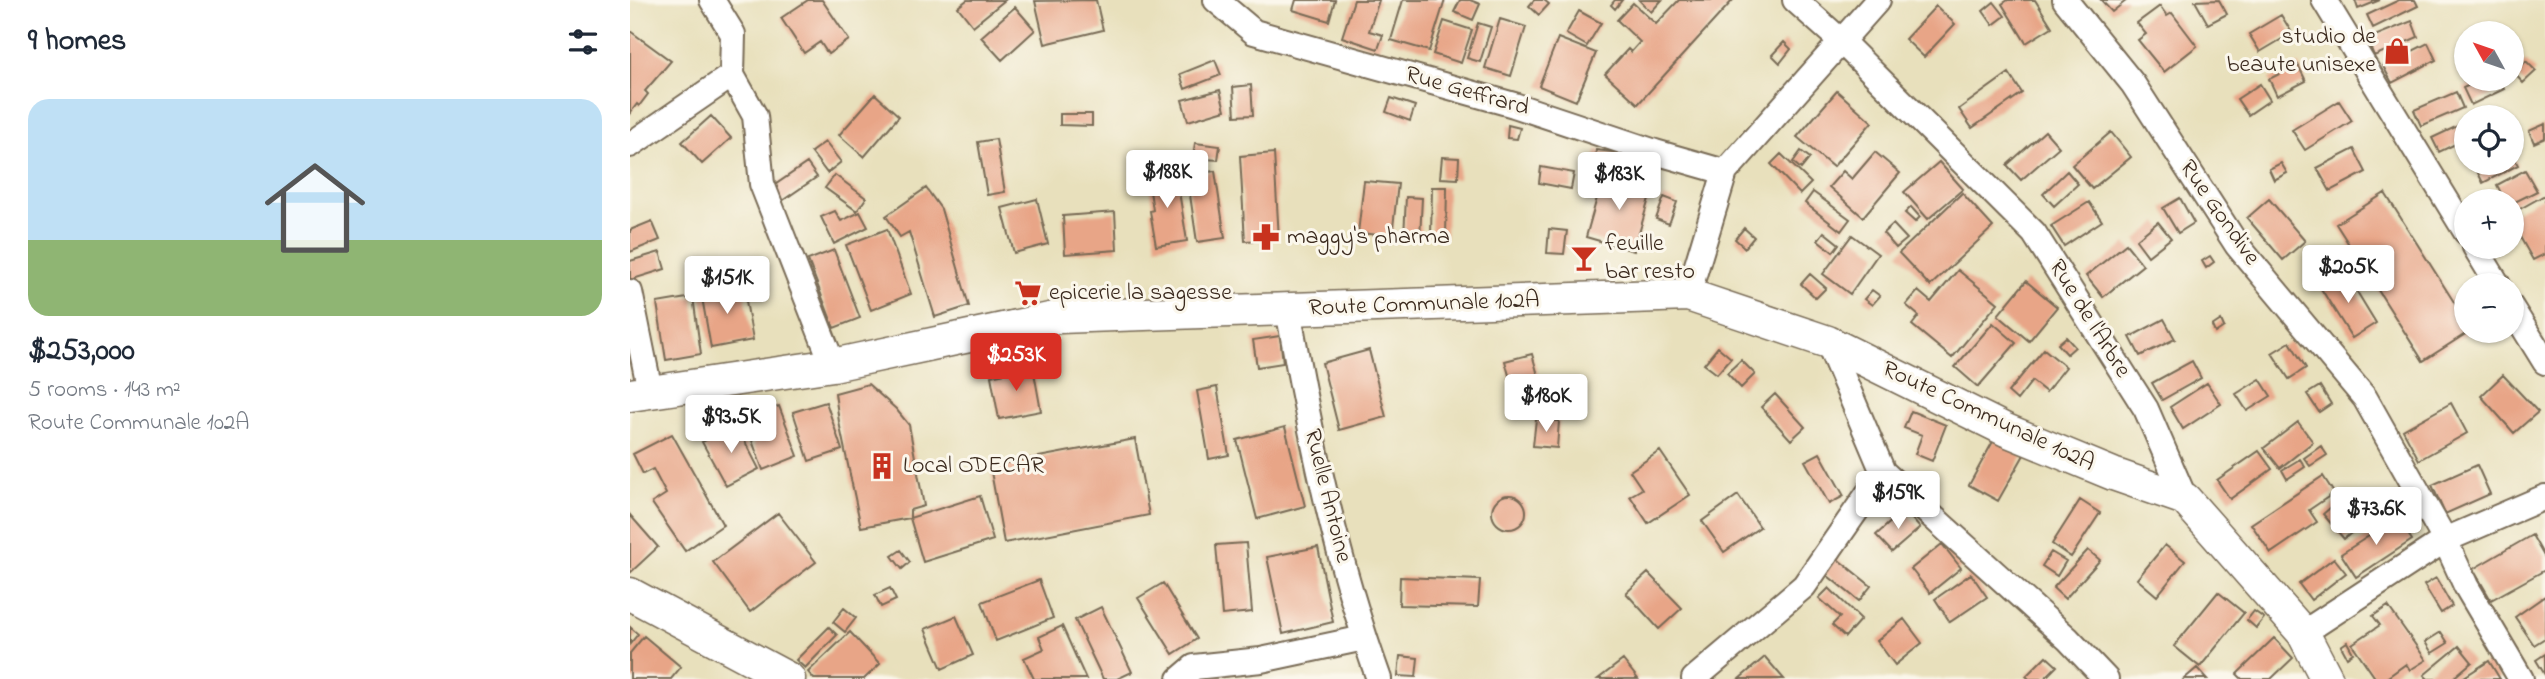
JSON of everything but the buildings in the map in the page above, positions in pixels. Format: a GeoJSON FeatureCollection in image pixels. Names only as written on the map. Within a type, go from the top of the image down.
{"type":"FeatureCollection","features":[{"type":"Feature","properties":{"kind":"street"},"geometry":{"type":"LineString","coordinates":[[712,0],[733,34],[732,75],[755,116],[762,184],[833,365]]}},
{"type":"Feature","properties":{"kind":"street","name":"Rue Geffrard"},"geometry":{"type":"LineString","coordinates":[[1216,0],[1254,32],[1514,105],[1655,152],[1725,172]]}},
{"type":"Feature","properties":{"kind":"street","name":"Rue de l'Arbre"},"geometry":{"type":"LineString","coordinates":[[1796,0],[1841,41],[2034,233],[2146,409],[2185,499],[2303,633],[2327,679]]}},
{"type":"Feature","properties":{"kind":"street"},"geometry":{"type":"LineString","coordinates":[[1688,295],[1725,172],[1878,0]]}},
{"type":"Feature","properties":{"kind":"street","name":"Rue Gondive"},"geometry":{"type":"LineString","coordinates":[[2065,0],[2133,84],[2237,245],[2365,398],[2445,540],[2466,586],[2521,679]]}},
{"type":"Feature","properties":{"kind":"street"},"geometry":{"type":"LineString","coordinates":[[2323,0],[2454,213]]}},
{"type":"Feature","properties":{"kind":"street"},"geometry":{"type":"LineString","coordinates":[[630,145],[732,75]]}},
{"type":"Feature","properties":{"kind":"street"},"geometry":{"type":"LineString","coordinates":[[630,292],[640,393]]}},
{"type":"Feature","properties":{"kind":"street","name":"Route Communale 102A"},"geometry":{"type":"LineString","coordinates":[[640,393],[833,365],[1059,317],[1688,295],[1828,342],[2007,430],[2113,474],[2185,499]]}},
{"type":"Feature","properties":{"kind":"street","name":"Ruelle Antoine"},"geometry":{"type":"LineString","coordinates":[[1288,309],[1310,431],[1364,638],[1379,679]]}},
{"type":"Feature","properties":{"kind":"street"},"geometry":{"type":"LineString","coordinates":[[2524,328],[2545,362]]}},
{"type":"Feature","properties":{"kind":"street"},"geometry":{"type":"LineString","coordinates":[[1828,342],[1883,472],[2068,639],[2106,679]]}},
{"type":"Feature","properties":{"kind":"street"},"geometry":{"type":"LineString","coordinates":[[1694,679],[1804,586],[1883,472]]}},
{"type":"Feature","properties":{"kind":"street"},"geometry":{"type":"LineString","coordinates":[[2303,633],[2445,540],[2545,497]]}},
{"type":"Feature","properties":{"kind":"street"},"geometry":{"type":"LineString","coordinates":[[630,594],[789,679]]}},
{"type":"Feature","properties":{"kind":"street"},"geometry":{"type":"LineString","coordinates":[[1180,679],[1194,667],[1261,660],[1364,638]]}},
{"type":"Feature","properties":{"kind":"place","name":"studio de beaute unisexe"},"geometry":{"type":"Point","coordinates":[2397,51]}},
{"type":"Feature","properties":{"kind":"place","name":"maggy's pharma"},"geometry":{"type":"Point","coordinates":[1266,237]}},
{"type":"Feature","properties":{"kind":"place","name":"feuille bar resto"},"geometry":{"type":"Point","coordinates":[1584,258]}},
{"type":"Feature","properties":{"kind":"place","name":"epicerie la sagesse"},"geometry":{"type":"Point","coordinates":[1028,293]}},
{"type":"Feature","properties":{"kind":"place","name":"Local ODECAR"},"geometry":{"type":"Point","coordinates":[882,466]}}]}
